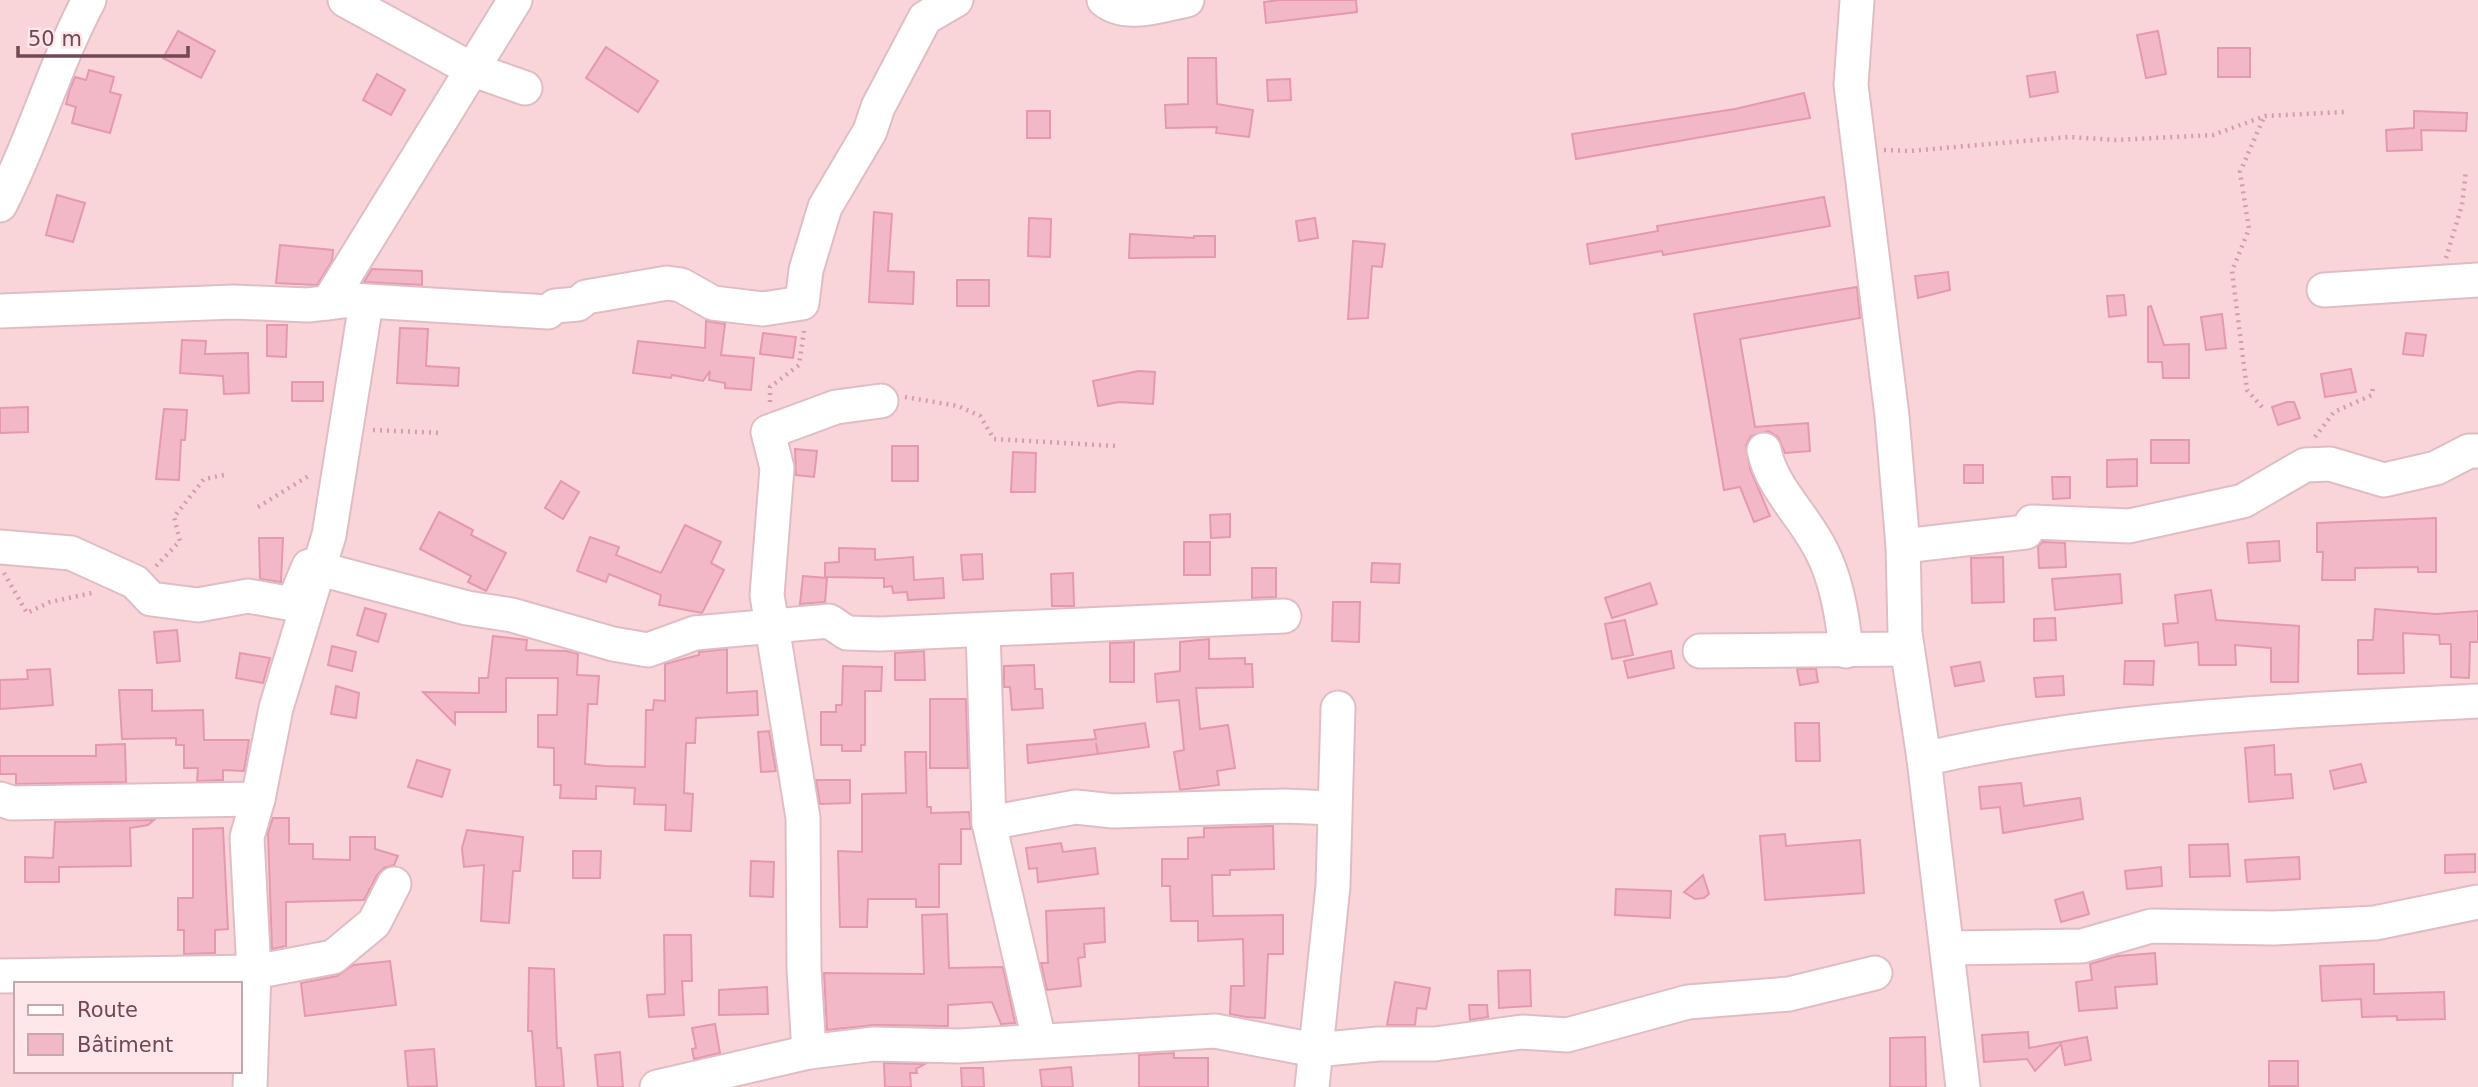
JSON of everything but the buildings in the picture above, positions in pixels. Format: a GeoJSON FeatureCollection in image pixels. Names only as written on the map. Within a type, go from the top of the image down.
{"type":"FeatureCollection","features":[{"type":"Feature","properties":{"kind":"street"},"geometry":{"type":"LineString","coordinates":[[0,205],[14,178],[68,38],[89,0]]}},
{"type":"Feature","properties":{"kind":"street"},"geometry":{"type":"LineString","coordinates":[[345,0],[471,69],[525,88]]}},
{"type":"Feature","properties":{"kind":"street"},"geometry":{"type":"LineString","coordinates":[[328,303],[515,0]]}},
{"type":"Feature","properties":{"kind":"street"},"geometry":{"type":"LineString","coordinates":[[0,311],[153,304],[328,303],[351,300],[548,313],[555,306],[578,304],[586,298],[667,284],[681,285],[713,303],[762,309],[802,303],[806,270],[825,207],[870,131],[878,107],[925,18],[956,0]]}},
{"type":"Feature","properties":{"kind":"street"},"geometry":{"type":"LineString","coordinates":[[1104,0],[1115,9],[1136,9],[1187,0]]}},
{"type":"Feature","properties":{"kind":"street"},"geometry":{"type":"LineString","coordinates":[[1857,0],[1851,85],[1892,416],[1908,649],[1948,948],[1963,1087]]}},
{"type":"Feature","properties":{"kind":"street"},"geometry":{"type":"LineString","coordinates":[[2324,289],[2478,279]]}},
{"type":"Feature","properties":{"kind":"street"},"geometry":{"type":"LineString","coordinates":[[250,1087],[254,972],[247,838],[258,799],[276,708],[329,535],[366,303]]}},
{"type":"Feature","properties":{"kind":"street"},"geometry":{"type":"LineString","coordinates":[[809,1052],[804,969],[803,818],[779,678],[774,624],[767,595],[777,468],[768,432],[836,407],[881,401]]}},
{"type":"Feature","properties":{"kind":"street"},"geometry":{"type":"LineString","coordinates":[[1764,450],[1768,469],[1823,553],[1843,620],[1846,651]]}},
{"type":"Feature","properties":{"kind":"street"},"geometry":{"type":"LineString","coordinates":[[1903,546],[2026,532],[2032,522],[2129,526],[2243,501],[2305,465],[2330,464],[2384,480],[2436,468],[2469,451],[2478,451]]}},
{"type":"Feature","properties":{"kind":"street"},"geometry":{"type":"LineString","coordinates":[[0,547],[71,553],[135,582],[151,599],[198,604],[248,596],[293,604],[309,566],[467,608],[512,615],[612,644],[648,650],[695,633],[829,621],[847,633],[880,634],[1284,616]]}},
{"type":"Feature","properties":{"kind":"street"},"geometry":{"type":"LineString","coordinates":[[983,630],[989,823],[1039,1040]]}},
{"type":"Feature","properties":{"kind":"street"},"geometry":{"type":"LineString","coordinates":[[1700,651],[1908,649]]}},
{"type":"Feature","properties":{"kind":"street"},"geometry":{"type":"LineString","coordinates":[[1924,759],[1987,744],[2206,715],[2478,701]]}},
{"type":"Feature","properties":{"kind":"street"},"geometry":{"type":"LineString","coordinates":[[1312,1087],[1333,886],[1332,846],[1336,827],[1334,808],[1338,708]]}},
{"type":"Feature","properties":{"kind":"street"},"geometry":{"type":"LineString","coordinates":[[0,799],[12,803],[258,799]]}},
{"type":"Feature","properties":{"kind":"street"},"geometry":{"type":"LineString","coordinates":[[989,823],[1076,807],[1113,811],[1284,806],[1334,808]]}},
{"type":"Feature","properties":{"kind":"street"},"geometry":{"type":"LineString","coordinates":[[0,976],[254,972],[332,957],[374,923],[394,884]]}},
{"type":"Feature","properties":{"kind":"street"},"geometry":{"type":"LineString","coordinates":[[1948,948],[2082,946],[2151,926],[2274,928],[2375,923],[2478,902]]}},
{"type":"Feature","properties":{"kind":"street"},"geometry":{"type":"LineString","coordinates":[[657,1087],[809,1052],[874,1044],[959,1046],[1215,1031],[1315,1051],[1378,1044],[1435,1044],[1522,1032],[1567,1035],[1688,1002],[1789,994],[1875,973]]}},
{"type":"Feature","properties":{"kind":"path"},"geometry":{"type":"LineString","coordinates":[[1858,149],[1910,151],[2069,137],[2116,140],[2213,135],[2265,116],[2344,112]]}},
{"type":"Feature","properties":{"kind":"path"},"geometry":{"type":"LineString","coordinates":[[2262,407],[2247,390],[2232,271],[2249,229],[2248,213],[2241,193],[2241,172],[2265,116]]}},
{"type":"Feature","properties":{"kind":"path"},"geometry":{"type":"LineString","coordinates":[[2439,283],[2462,205],[2466,170]]}},
{"type":"Feature","properties":{"kind":"path"},"geometry":{"type":"LineString","coordinates":[[768,432],[771,387],[799,365],[806,318],[802,303]]}},
{"type":"Feature","properties":{"kind":"path"},"geometry":{"type":"LineString","coordinates":[[2287,474],[2334,412],[2372,394],[2374,387]]}},
{"type":"Feature","properties":{"kind":"path"},"geometry":{"type":"LineString","coordinates":[[881,401],[894,395],[958,406],[980,416],[994,439],[1116,446]]}},
{"type":"Feature","properties":{"kind":"path"},"geometry":{"type":"LineString","coordinates":[[257,508],[310,475],[320,460],[342,442],[351,427],[443,433]]}},
{"type":"Feature","properties":{"kind":"shaded area"},"geometry":{"type":"Polygon","coordinates":[[[0,0],[2478,0],[2478,1087],[0,1087],[0,0]]]}}]}
